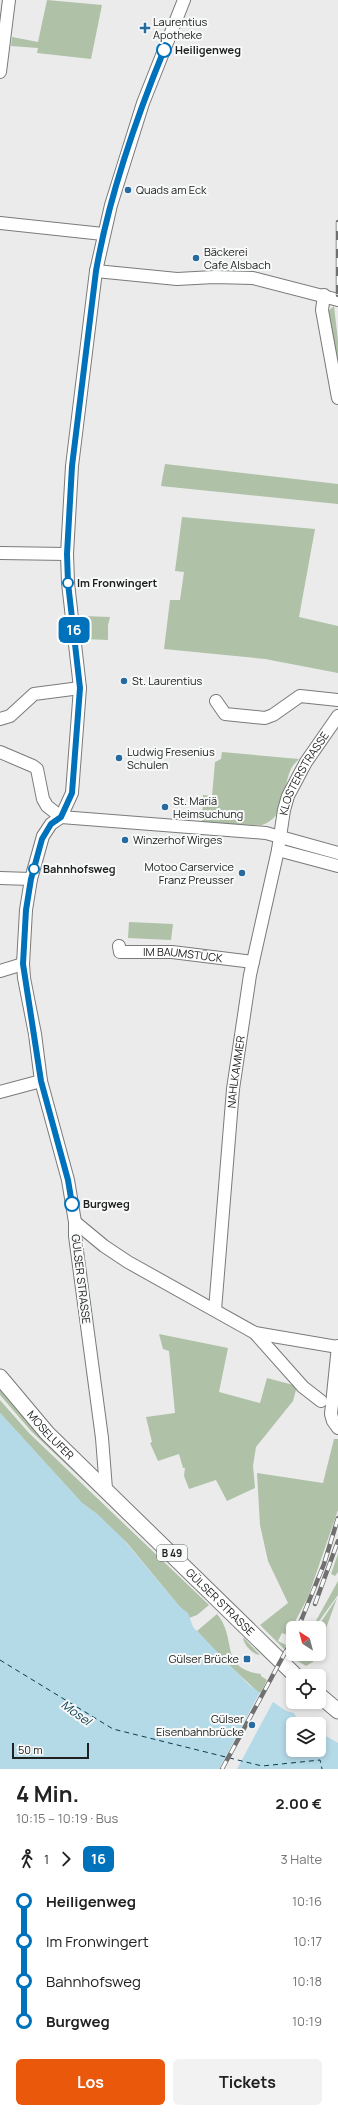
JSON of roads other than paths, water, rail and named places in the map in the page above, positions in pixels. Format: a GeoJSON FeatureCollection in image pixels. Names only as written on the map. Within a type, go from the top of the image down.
{"type":"FeatureCollection","features":[{"type":"Feature","properties":{"kind":"main road","name":"MOSELUFER"},"geometry":{"type":"LineString","coordinates":[[0,1377],[44,1429],[106,1489]]}},
{"type":"Feature","properties":{"kind":"main road","name":"GÜLSER STRASSE"},"geometry":{"type":"LineString","coordinates":[[106,1489],[289,1669]]}},
{"type":"Feature","properties":{"kind":"main road"},"geometry":{"type":"LineString","coordinates":[[326,1701],[338,1711]]}},
{"type":"Feature","properties":{"kind":"street"},"geometry":{"type":"LineString","coordinates":[[0,72],[9,0]]}},
{"type":"Feature","properties":{"kind":"street"},"geometry":{"type":"LineString","coordinates":[[61,817],[72,793],[80,688],[68,583],[67,554],[72,466],[96,271],[103,234],[143,103],[184,0]]}},
{"type":"Feature","properties":{"kind":"street"},"geometry":{"type":"LineString","coordinates":[[0,223],[103,234]]}},
{"type":"Feature","properties":{"kind":"street"},"geometry":{"type":"LineString","coordinates":[[96,271],[176,279],[214,277],[253,278],[324,295],[338,300]]}},
{"type":"Feature","properties":{"kind":"street"},"geometry":{"type":"LineString","coordinates":[[324,295],[322,310],[338,398]]}},
{"type":"Feature","properties":{"kind":"street"},"geometry":{"type":"LineString","coordinates":[[0,553],[67,554]]}},
{"type":"Feature","properties":{"kind":"street"},"geometry":{"type":"LineString","coordinates":[[0,720],[10,716],[34,694],[80,688]]}},
{"type":"Feature","properties":{"kind":"street"},"geometry":{"type":"LineString","coordinates":[[216,701],[225,714],[265,718],[273,715],[300,696],[338,700]]}},
{"type":"Feature","properties":{"kind":"street","name":"KLOSTERSTRASSE"},"geometry":{"type":"LineString","coordinates":[[280,837],[288,796],[306,762],[338,716]]}},
{"type":"Feature","properties":{"kind":"street"},"geometry":{"type":"LineString","coordinates":[[0,752],[34,766],[37,769],[43,799],[47,806],[61,817],[266,833],[338,853]]}},
{"type":"Feature","properties":{"kind":"street","name":"GÜLSER STRASSE"},"geometry":{"type":"LineString","coordinates":[[61,817],[51,824],[43,836],[31,879],[26,910],[23,964],[41,1081],[68,1180],[75,1222],[102,1438],[106,1489]]}},
{"type":"Feature","properties":{"kind":"street","name":"NAHLKAMMER"},"geometry":{"type":"LineString","coordinates":[[215,1310],[232,1095],[253,962],[280,837]]}},
{"type":"Feature","properties":{"kind":"street"},"geometry":{"type":"LineString","coordinates":[[278,850],[338,866]]}},
{"type":"Feature","properties":{"kind":"street"},"geometry":{"type":"LineString","coordinates":[[0,878],[31,879]]}},
{"type":"Feature","properties":{"kind":"street","name":"IM BAUMSTÜCK"},"geometry":{"type":"LineString","coordinates":[[119,946],[120,952],[172,952],[253,962]]}},
{"type":"Feature","properties":{"kind":"street"},"geometry":{"type":"LineString","coordinates":[[0,971],[23,964]]}},
{"type":"Feature","properties":{"kind":"street"},"geometry":{"type":"LineString","coordinates":[[0,1092],[41,1081]]}},
{"type":"Feature","properties":{"kind":"street"},"geometry":{"type":"LineString","coordinates":[[75,1222],[104,1246],[122,1258],[255,1333],[303,1387],[321,1401]]}},
{"type":"Feature","properties":{"kind":"street"},"geometry":{"type":"LineString","coordinates":[[255,1333],[338,1347],[331,1414],[332,1421],[338,1428]]}},
{"type":"Feature","properties":{"kind":"water","name":"Mosel"},"geometry":{"type":"Polygon","coordinates":[[[0,1413],[82,1503],[97,1514],[122,1538],[180,1607],[188,1613],[193,1627],[249,1685],[286,1711],[294,1713],[296,1717],[286,1717],[286,1757],[326,1757],[326,1736],[338,1743],[338,1769],[0,1769],[0,1413]]]}},
{"type":"Feature","properties":{"kind":"railway"},"geometry":{"type":"LineString","coordinates":[[338,222],[338,295]]}},
{"type":"Feature","properties":{"kind":"railway"},"geometry":{"type":"LineString","coordinates":[[301,1621],[324,1564],[338,1518]]}},
{"type":"Feature","properties":{"kind":"railway"},"geometry":{"type":"LineString","coordinates":[[315,1604],[338,1541]]}},
{"type":"Feature","properties":{"kind":"railway"},"geometry":{"type":"LineString","coordinates":[[222,1769],[286,1651]]}},
{"type":"Feature","properties":{"kind":"place","name":"Laurentius Apotheke"},"geometry":{"type":"Point","coordinates":[145,28]}},
{"type":"Feature","properties":{"kind":"place","name":"Heiligenweg"},"geometry":{"type":"Point","coordinates":[164,50]}},
{"type":"Feature","properties":{"kind":"place","name":"Quads am Eck"},"geometry":{"type":"Point","coordinates":[128,190]}},
{"type":"Feature","properties":{"kind":"place","name":"Bäckerei Cafe Alsbach"},"geometry":{"type":"Point","coordinates":[196,258]}},
{"type":"Feature","properties":{"kind":"place","name":"Im Fronwingert"},"geometry":{"type":"Point","coordinates":[68,583]}},
{"type":"Feature","properties":{"kind":"place","name":"St. Laurentius"},"geometry":{"type":"Point","coordinates":[124,681]}},
{"type":"Feature","properties":{"kind":"place","name":"Ludwig Fresenius Schulen"},"geometry":{"type":"Point","coordinates":[119,758]}},
{"type":"Feature","properties":{"kind":"place","name":"St. Mariä Heimsuchung"},"geometry":{"type":"Point","coordinates":[165,807]}},
{"type":"Feature","properties":{"kind":"place","name":"Winzerhof Wirges"},"geometry":{"type":"Point","coordinates":[125,840]}},
{"type":"Feature","properties":{"kind":"place","name":"Bahnhofsweg"},"geometry":{"type":"Point","coordinates":[34,869]}},
{"type":"Feature","properties":{"kind":"place","name":"Motoo Carservice Franz Preusser"},"geometry":{"type":"Point","coordinates":[242,873]}},
{"type":"Feature","properties":{"kind":"place","name":"Burgweg"},"geometry":{"type":"Point","coordinates":[72,1204]}},
{"type":"Feature","properties":{"kind":"place","name":"Gülser Brücke"},"geometry":{"type":"Point","coordinates":[247,1659]}},
{"type":"Feature","properties":{"kind":"place","name":"Gülser Eisenbahnbrücke"},"geometry":{"type":"Point","coordinates":[252,1725]}}]}
